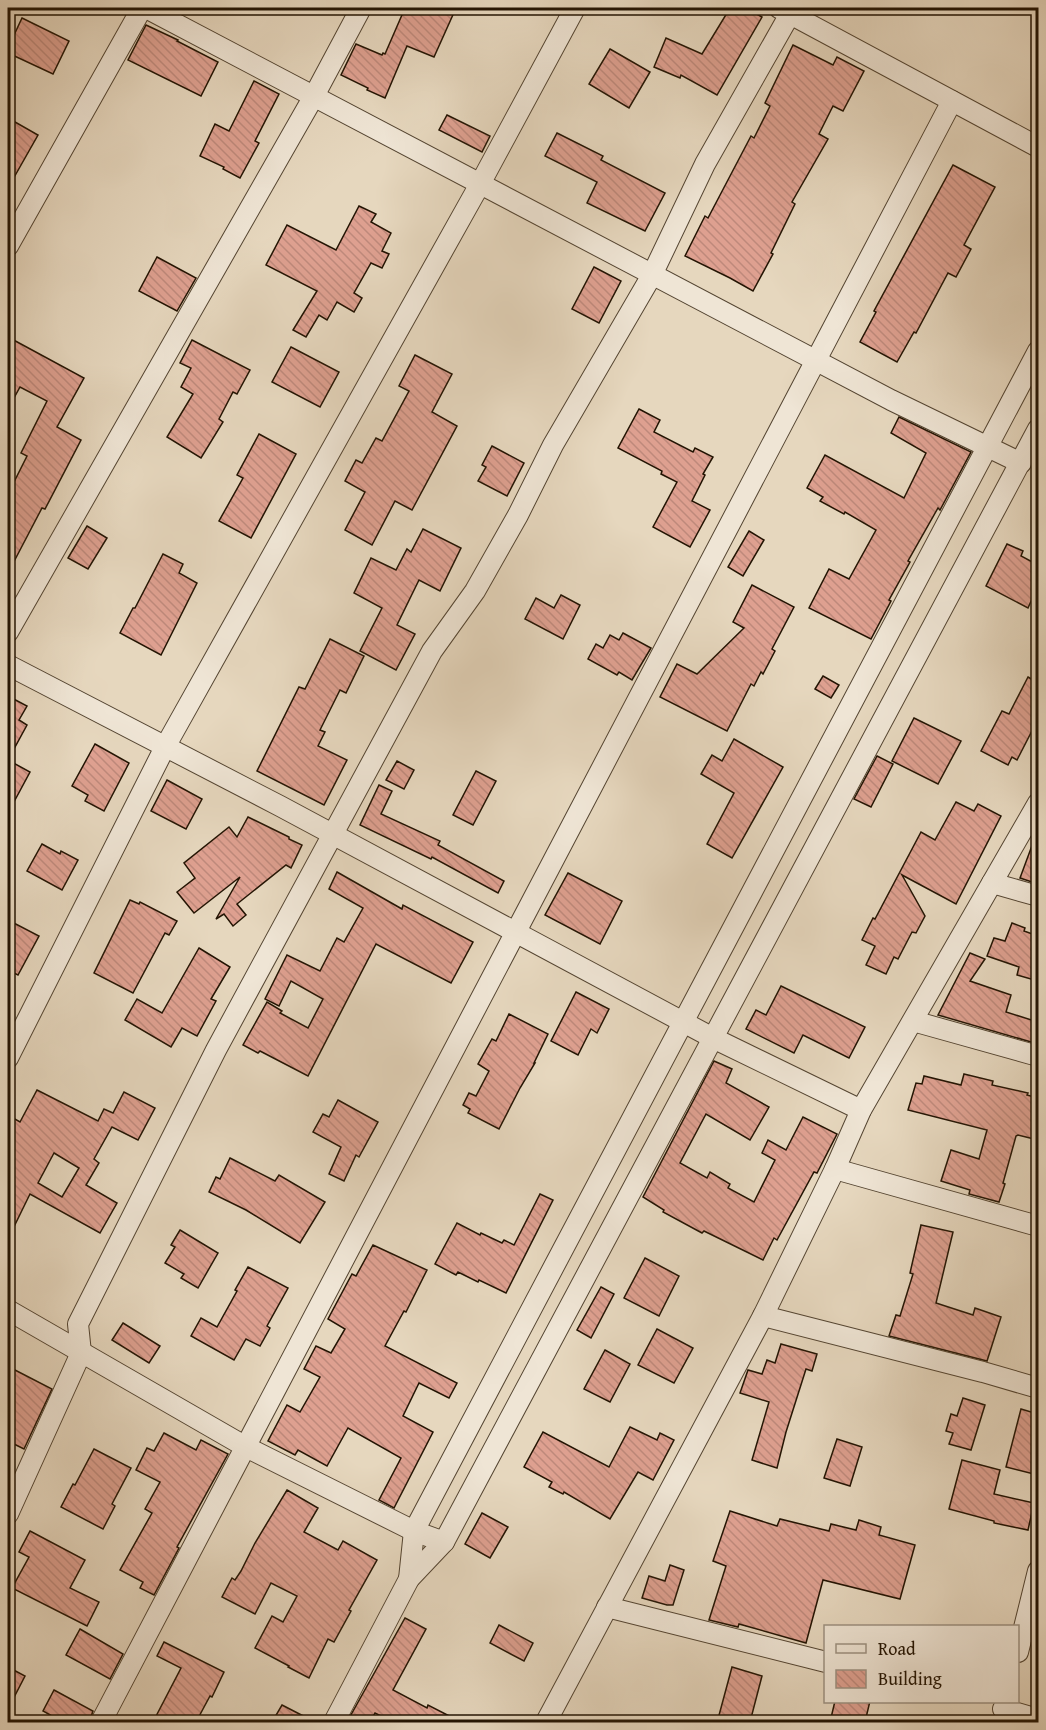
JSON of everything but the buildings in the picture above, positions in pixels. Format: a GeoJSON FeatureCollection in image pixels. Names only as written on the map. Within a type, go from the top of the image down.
{"type":"FeatureCollection","features":[{"type":"Feature","properties":{"kind":"street"},"geometry":{"type":"LineString","coordinates":[[8,246],[144,8],[891,400],[1021,463]]}},
{"type":"Feature","properties":{"kind":"street"},"geometry":{"type":"LineString","coordinates":[[8,632],[314,96],[361,8]]}},
{"type":"Feature","properties":{"kind":"street"},"geometry":{"type":"LineString","coordinates":[[8,1058],[165,747],[480,184],[574,8]]}},
{"type":"Feature","properties":{"kind":"street"},"geometry":{"type":"LineString","coordinates":[[9,1508],[81,1353],[78,1324],[205,1071],[432,651],[475,591],[518,515],[553,445],[652,275],[705,164],[784,11],[1038,147]]}},
{"type":"Feature","properties":{"kind":"street"},"geometry":{"type":"LineString","coordinates":[[101,1722],[952,101]]}},
{"type":"Feature","properties":{"kind":"street"},"geometry":{"type":"LineString","coordinates":[[409,1579],[414,1531],[1038,351]]}},
{"type":"Feature","properties":{"kind":"street"},"geometry":{"type":"LineString","coordinates":[[334,1722],[409,1579],[444,1542],[1038,429]]}},
{"type":"Feature","properties":{"kind":"street"},"geometry":{"type":"LineString","coordinates":[[8,665],[333,834],[682,1022],[861,1110]]}},
{"type":"Feature","properties":{"kind":"street"},"geometry":{"type":"LineString","coordinates":[[546,1722],[763,1316],[835,1169],[861,1110],[1038,803]]}},
{"type":"Feature","properties":{"kind":"street"},"geometry":{"type":"LineString","coordinates":[[992,883],[1038,896]]}},
{"type":"Feature","properties":{"kind":"street"},"geometry":{"type":"LineString","coordinates":[[913,1021],[1038,1056]]}},
{"type":"Feature","properties":{"kind":"street"},"geometry":{"type":"LineString","coordinates":[[835,1169],[1038,1226]]}},
{"type":"Feature","properties":{"kind":"street"},"geometry":{"type":"LineString","coordinates":[[8,1310],[246,1447],[414,1531],[444,1542]]}},
{"type":"Feature","properties":{"kind":"street"},"geometry":{"type":"LineString","coordinates":[[763,1316],[983,1372],[1038,1389]]}},
{"type":"Feature","properties":{"kind":"street"},"geometry":{"type":"LineString","coordinates":[[1019,1644],[1038,1571]]}},
{"type":"Feature","properties":{"kind":"street"},"geometry":{"type":"LineString","coordinates":[[608,1607],[824,1662]]}},
{"type":"Feature","properties":{"kind":"street"},"geometry":{"type":"LineString","coordinates":[[1002,1711],[1038,1719]]}}]}
